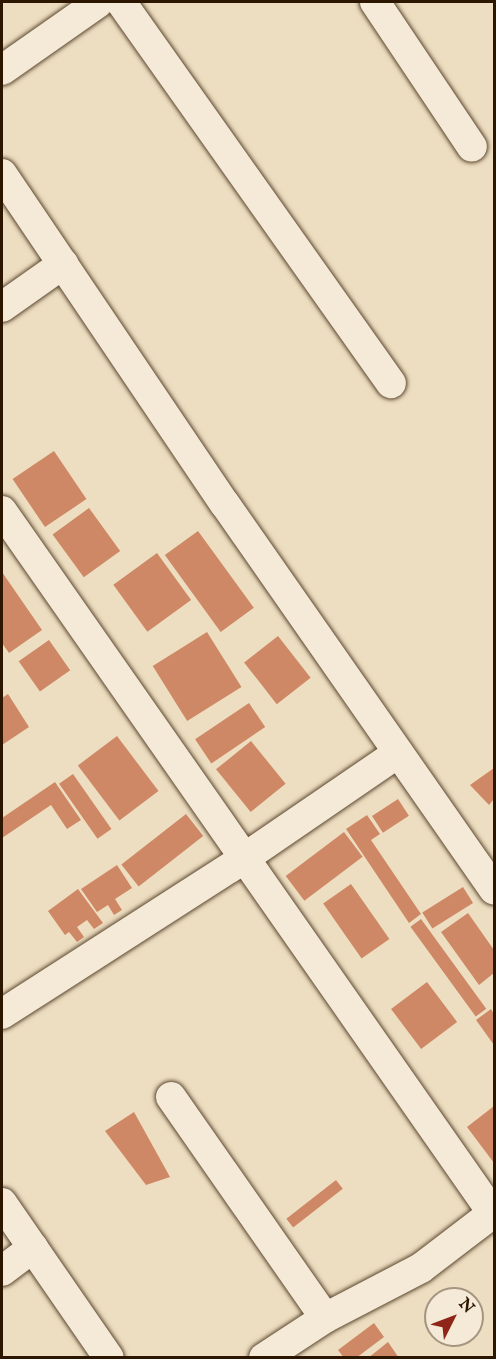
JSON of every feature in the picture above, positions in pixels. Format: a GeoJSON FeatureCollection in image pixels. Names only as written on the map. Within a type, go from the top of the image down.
{"type":"FeatureCollection","features":[{"type":"Feature","properties":{"kind":"street"},"geometry":{"type":"LineString","coordinates":[[2,70],[99,2]]}},
{"type":"Feature","properties":{"kind":"street"},"geometry":{"type":"LineString","coordinates":[[121,2],[391,383]]}},
{"type":"Feature","properties":{"kind":"street"},"geometry":{"type":"LineString","coordinates":[[375,2],[472,147]]}},
{"type":"Feature","properties":{"kind":"street"},"geometry":{"type":"LineString","coordinates":[[2,174],[398,753],[495,890]]}},
{"type":"Feature","properties":{"kind":"street"},"geometry":{"type":"LineString","coordinates":[[2,307],[63,264]]}},
{"type":"Feature","properties":{"kind":"street"},"geometry":{"type":"LineString","coordinates":[[2,511],[243,859],[348,1004],[494,1214],[421,1268],[325,1318],[264,1358]]}},
{"type":"Feature","properties":{"kind":"street"},"geometry":{"type":"LineString","coordinates":[[2,1014],[243,859],[398,753]]}},
{"type":"Feature","properties":{"kind":"street"},"geometry":{"type":"LineString","coordinates":[[171,1097],[325,1318]]}},
{"type":"Feature","properties":{"kind":"street"},"geometry":{"type":"LineString","coordinates":[[2,1203],[109,1358]]}},
{"type":"Feature","properties":{"kind":"street"},"geometry":{"type":"LineString","coordinates":[[2,1271],[33,1248]]}},
{"type":"Feature","properties":{"kind":"building"},"geometry":{"type":"Polygon","coordinates":[[[54,451],[86,499],[45,527],[13,479],[54,451]]]}},
{"type":"Feature","properties":{"kind":"building"},"geometry":{"type":"Polygon","coordinates":[[[89,508],[120,551],[84,577],[53,534],[89,508]]]}},
{"type":"Feature","properties":{"kind":"building"},"geometry":{"type":"Polygon","coordinates":[[[198,531],[254,608],[221,632],[165,555],[198,531]]]}},
{"type":"Feature","properties":{"kind":"building"},"geometry":{"type":"Polygon","coordinates":[[[157,553],[191,600],[147,632],[113,585],[157,553]]]}},
{"type":"Feature","properties":{"kind":"building"},"geometry":{"type":"Polygon","coordinates":[[[2,572],[42,630],[9,653],[2,643],[2,572]]]}},
{"type":"Feature","properties":{"kind":"building"},"geometry":{"type":"Polygon","coordinates":[[[207,632],[241,687],[187,721],[153,666],[207,632]]]}},
{"type":"Feature","properties":{"kind":"building"},"geometry":{"type":"Polygon","coordinates":[[[278,636],[311,678],[277,704],[244,662],[278,636]]]}},
{"type":"Feature","properties":{"kind":"building"},"geometry":{"type":"Polygon","coordinates":[[[49,640],[70,670],[40,692],[19,661],[49,640]]]}},
{"type":"Feature","properties":{"kind":"building"},"geometry":{"type":"Polygon","coordinates":[[[8,694],[29,727],[2,745],[2,698],[8,694]]]}},
{"type":"Feature","properties":{"kind":"building"},"geometry":{"type":"Polygon","coordinates":[[[249,703],[265,727],[211,763],[195,739],[249,703]]]}},
{"type":"Feature","properties":{"kind":"building"},"geometry":{"type":"Polygon","coordinates":[[[117,736],[159,791],[119,821],[78,765],[117,736]]]}},
{"type":"Feature","properties":{"kind":"building"},"geometry":{"type":"Polygon","coordinates":[[[251,741],[286,784],[251,812],[216,769],[251,741]]]}},
{"type":"Feature","properties":{"kind":"building"},"geometry":{"type":"Polygon","coordinates":[[[494,768],[494,799],[489,805],[470,785],[494,768]]]}},
{"type":"Feature","properties":{"kind":"building"},"geometry":{"type":"Polygon","coordinates":[[[73,774],[111,829],[98,839],[59,784],[73,774]]]}},
{"type":"Feature","properties":{"kind":"building"},"geometry":{"type":"Polygon","coordinates":[[[55,782],[81,820],[67,829],[51,805],[2,838],[2,818],[55,782]]]}},
{"type":"Feature","properties":{"kind":"building"},"geometry":{"type":"Polygon","coordinates":[[[398,799],[409,816],[383,833],[372,816],[398,799]]]}},
{"type":"Feature","properties":{"kind":"building"},"geometry":{"type":"Polygon","coordinates":[[[186,814],[203,836],[139,887],[121,864],[186,814]]]}},
{"type":"Feature","properties":{"kind":"building"},"geometry":{"type":"Polygon","coordinates":[[[367,815],[380,834],[371,840],[421,914],[409,923],[346,829],[367,815]]]}},
{"type":"Feature","properties":{"kind":"building"},"geometry":{"type":"Polygon","coordinates":[[[344,832],[363,857],[304,901],[286,876],[344,832]]]}},
{"type":"Feature","properties":{"kind":"building"},"geometry":{"type":"Polygon","coordinates":[[[117,865],[132,888],[115,899],[122,910],[114,915],[108,905],[97,912],[81,889],[117,865]]]}},
{"type":"Feature","properties":{"kind":"building"},"geometry":{"type":"Polygon","coordinates":[[[351,884],[389,939],[362,958],[323,904],[351,884]]]}},
{"type":"Feature","properties":{"kind":"building"},"geometry":{"type":"Polygon","coordinates":[[[463,887],[473,903],[432,929],[422,912],[463,887]]]}},
{"type":"Feature","properties":{"kind":"building"},"geometry":{"type":"Polygon","coordinates":[[[78,889],[103,923],[94,929],[87,920],[77,927],[84,937],[77,942],[69,932],[65,935],[48,911],[78,889]]]}},
{"type":"Feature","properties":{"kind":"building"},"geometry":{"type":"Polygon","coordinates":[[[468,913],[494,950],[494,973],[479,985],[441,932],[468,913]]]}},
{"type":"Feature","properties":{"kind":"building"},"geometry":{"type":"Polygon","coordinates":[[[421,919],[486,1009],[476,1016],[410,927],[421,919]]]}},
{"type":"Feature","properties":{"kind":"building"},"geometry":{"type":"Polygon","coordinates":[[[427,982],[457,1022],[421,1049],[391,1009],[427,982]]]}},
{"type":"Feature","properties":{"kind":"building"},"geometry":{"type":"Polygon","coordinates":[[[491,1009],[494,1014],[494,1045],[476,1020],[491,1009]]]}},
{"type":"Feature","properties":{"kind":"building"},"geometry":{"type":"Polygon","coordinates":[[[494,1106],[494,1163],[467,1127],[494,1106]]]}},
{"type":"Feature","properties":{"kind":"building"},"geometry":{"type":"Polygon","coordinates":[[[134,1112],[170,1177],[146,1185],[105,1131],[134,1112]]]}},
{"type":"Feature","properties":{"kind":"building"},"geometry":{"type":"Polygon","coordinates":[[[336,1180],[343,1189],[293,1227],[286,1219],[336,1180]]]}},
{"type":"Feature","properties":{"kind":"building"},"geometry":{"type":"Polygon","coordinates":[[[374,1323],[384,1337],[356,1358],[344,1358],[338,1350],[374,1323]]]}},
{"type":"Feature","properties":{"kind":"building"},"geometry":{"type":"Polygon","coordinates":[[[388,1342],[399,1358],[368,1358],[388,1342]]]}}]}
